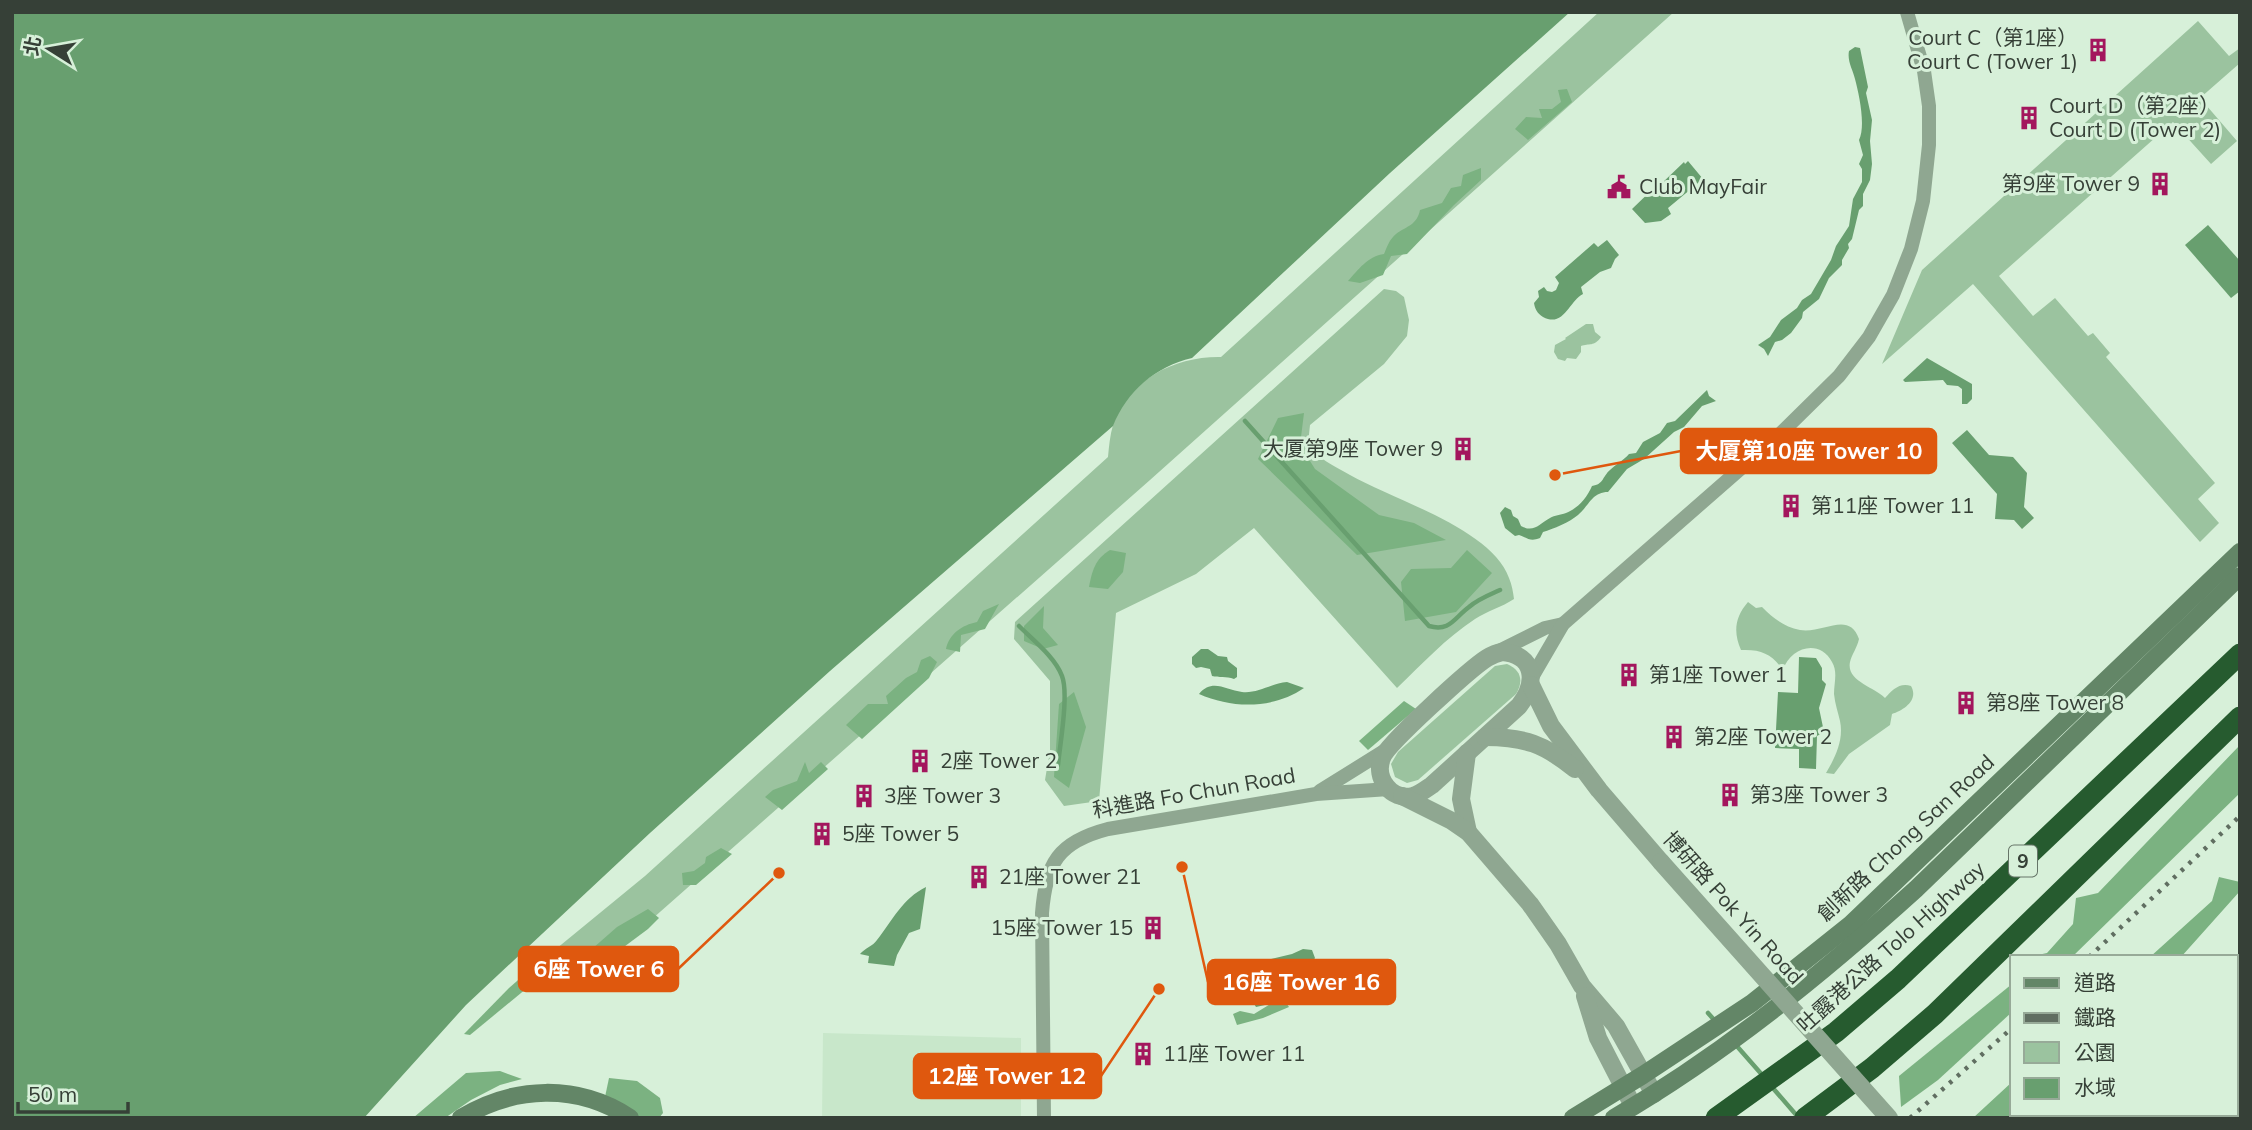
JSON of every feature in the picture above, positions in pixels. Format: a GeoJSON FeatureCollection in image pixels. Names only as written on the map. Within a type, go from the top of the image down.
{"type":"FeatureCollection","features":[{"type":"Feature","properties":{"kind":"highway","name":"吐露港公路 Tolo Highway"},"geometry":{"type":"LineString","coordinates":[[1719,1116],[1800,1060],[1898,979],[2240,654]]}},
{"type":"Feature","properties":{"kind":"highway","name":"9"},"geometry":{"type":"LineString","coordinates":[[1805,1118],[1935,1014],[2240,717]]}},
{"type":"Feature","properties":{"kind":"main road","name":"創新路 Chong San Road"},"geometry":{"type":"LineString","coordinates":[[1573,1118],[1752,1003],[1851,924],[2240,552]]}},
{"type":"Feature","properties":{"kind":"main road","name":"創新路 Chong San Road"},"geometry":{"type":"LineString","coordinates":[[1614,1118],[1695,1068],[1765,1018],[1864,936],[2240,576]]}},
{"type":"Feature","properties":{"kind":"main road"},"geometry":{"type":"LineString","coordinates":[[461,1118],[477,1109],[516,1095],[549,1092],[580,1096],[599,1102],[630,1118]]}},
{"type":"Feature","properties":{"kind":"street","name":"科進路 Fo Chun Road"},"geometry":{"type":"LineString","coordinates":[[1044,1118],[1043,894],[1058,854],[1074,841],[1108,829],[1316,794],[1396,793],[1413,796],[1432,785],[1519,706],[1529,692],[1531,682],[1563,624],[1779,435],[1839,376],[1869,337],[1893,295],[1911,249],[1923,201],[1929,145],[1928,106],[1924,71],[1907,12]]}},
{"type":"Feature","properties":{"kind":"street","name":"科進路 Fo Chun Road"},"geometry":{"type":"LineString","coordinates":[[1316,794],[1389,748],[1485,659],[1545,628],[1563,624]]}},
{"type":"Feature","properties":{"kind":"street"},"geometry":{"type":"LineString","coordinates":[[1485,659],[1502,652],[1515,655],[1526,664],[1531,682]]}},
{"type":"Feature","properties":{"kind":"street","name":"博研路 Pok Yin Road"},"geometry":{"type":"LineString","coordinates":[[1531,682],[1551,726],[1599,790],[1889,1118]]}},
{"type":"Feature","properties":{"kind":"street","name":"博研路 Pok Yin Road"},"geometry":{"type":"LineString","coordinates":[[1485,737],[1510,737],[1539,744],[1573,767],[1599,790]]}},
{"type":"Feature","properties":{"kind":"street"},"geometry":{"type":"LineString","coordinates":[[1389,748],[1381,759],[1383,782],[1396,793],[1468,832],[1530,904],[1558,944],[1582,986],[1616,1026],[1654,1094]]}},
{"type":"Feature","properties":{"kind":"street"},"geometry":{"type":"LineString","coordinates":[[1467,753],[1461,799],[1468,832]]}},
{"type":"Feature","properties":{"kind":"street"},"geometry":{"type":"LineString","coordinates":[[1582,986],[1598,1038],[1633,1107]]}},
{"type":"Feature","properties":{"kind":"shaded area"},"geometry":{"type":"Polygon","coordinates":[[[1567,89],[1572,102],[1528,140],[1515,129],[1526,117],[1542,118],[1539,109],[1552,109],[1561,102],[1558,90],[1567,89]]]}},
{"type":"Feature","properties":{"kind":"shaded area"},"geometry":{"type":"Polygon","coordinates":[[[1481,168],[1481,180],[1407,254],[1391,256],[1383,275],[1360,283],[1348,281],[1368,261],[1384,254],[1396,234],[1414,222],[1420,210],[1442,203],[1451,188],[1461,186],[1463,175],[1481,168]]]}},
{"type":"Feature","properties":{"kind":"shaded area"},"geometry":{"type":"Polygon","coordinates":[[[1304,413],[1300,445],[1315,469],[1379,515],[1414,523],[1446,540],[1357,555],[1258,459],[1278,418],[1304,413]]]}},
{"type":"Feature","properties":{"kind":"shaded area"},"geometry":{"type":"Polygon","coordinates":[[[1110,550],[1126,553],[1123,572],[1108,589],[1089,587],[1095,566],[1110,550]]]}},
{"type":"Feature","properties":{"kind":"shaded area"},"geometry":{"type":"Polygon","coordinates":[[[1467,550],[1492,573],[1456,612],[1405,621],[1401,582],[1411,569],[1451,568],[1467,550]]]}},
{"type":"Feature","properties":{"kind":"shaded area"},"geometry":{"type":"Polygon","coordinates":[[[999,604],[985,629],[961,635],[960,652],[946,649],[957,631],[977,622],[983,611],[999,604]]]}},
{"type":"Feature","properties":{"kind":"shaded area"},"geometry":{"type":"Polygon","coordinates":[[[1044,606],[1043,628],[1058,645],[1043,649],[1024,641],[1024,626],[1044,606]]]}},
{"type":"Feature","properties":{"kind":"shaded area"},"geometry":{"type":"Polygon","coordinates":[[[930,656],[937,662],[929,678],[862,739],[846,725],[868,704],[888,704],[886,696],[917,672],[921,660],[930,656]]]}},
{"type":"Feature","properties":{"kind":"shaded area"},"geometry":{"type":"Polygon","coordinates":[[[1074,692],[1086,727],[1069,788],[1054,777],[1059,704],[1074,692]]]}},
{"type":"Feature","properties":{"kind":"shaded area"},"geometry":{"type":"Polygon","coordinates":[[[1404,701],[1416,709],[1368,750],[1359,741],[1404,701]]]}},
{"type":"Feature","properties":{"kind":"shaded area"},"geometry":{"type":"Polygon","coordinates":[[[2240,745],[2240,793],[2074,955],[2038,955],[2047,953],[2073,924],[2076,898],[2098,893],[2240,745]]]}},
{"type":"Feature","properties":{"kind":"shaded area"},"geometry":{"type":"Polygon","coordinates":[[[805,762],[809,773],[821,762],[828,769],[782,810],[765,797],[773,790],[797,781],[805,762]]]}},
{"type":"Feature","properties":{"kind":"shaded area"},"geometry":{"type":"Polygon","coordinates":[[[721,848],[732,854],[696,885],[683,885],[682,873],[694,871],[705,863],[706,857],[721,848]]]}},
{"type":"Feature","properties":{"kind":"shaded area"},"geometry":{"type":"Polygon","coordinates":[[[2219,877],[2240,882],[2240,891],[2183,955],[2152,955],[2212,901],[2219,877]]]}},
{"type":"Feature","properties":{"kind":"shaded area"},"geometry":{"type":"Polygon","coordinates":[[[648,909],[659,918],[601,964],[584,956],[617,927],[648,909]]]}},
{"type":"Feature","properties":{"kind":"shaded area"},"geometry":{"type":"Polygon","coordinates":[[[533,967],[538,979],[470,1035],[464,1034],[509,988],[533,967]]]}},
{"type":"Feature","properties":{"kind":"shaded area"},"geometry":{"type":"Polygon","coordinates":[[[2010,986],[2010,1014],[1938,1080],[1901,1107],[1899,1076],[2010,986]]]}},
{"type":"Feature","properties":{"kind":"shaded area"},"geometry":{"type":"Polygon","coordinates":[[[1282,997],[1289,1007],[1237,1025],[1233,1014],[1240,1011],[1254,1014],[1282,997]]]}},
{"type":"Feature","properties":{"kind":"shaded area"},"geometry":{"type":"Polygon","coordinates":[[[823,1033],[1021,1038],[1021,1118],[822,1118],[823,1033]]]}},
{"type":"Feature","properties":{"kind":"shaded area"},"geometry":{"type":"Polygon","coordinates":[[[500,1071],[522,1079],[500,1085],[445,1118],[413,1118],[466,1073],[500,1071]]]}},
{"type":"Feature","properties":{"kind":"shaded area"},"geometry":{"type":"Polygon","coordinates":[[[609,1078],[637,1081],[660,1098],[663,1113],[659,1118],[617,1118],[605,1097],[609,1078]]]}},
{"type":"Feature","properties":{"kind":"shaded area"},"geometry":{"type":"Polygon","coordinates":[[[2010,1084],[2010,1116],[2015,1116],[2013,1118],[1973,1118],[2010,1084]]]}},
{"type":"Feature","properties":{"kind":"green space"},"geometry":{"type":"Polygon","coordinates":[[[1599,12],[1674,12],[1150,480],[618,949],[544,990],[534,967],[645,876],[1108,457],[1112,429],[1120,409],[1142,383],[1171,366],[1221,357],[1599,12]]]}},
{"type":"Feature","properties":{"kind":"green space"},"geometry":{"type":"Polygon","coordinates":[[[2198,21],[2229,56],[2240,48],[2240,63],[2200,98],[2237,141],[2211,164],[2173,122],[1999,276],[2033,316],[2055,298],[2088,336],[2093,333],[2110,353],[2106,357],[2215,483],[2198,499],[2219,523],[2200,542],[1973,284],[1882,364],[1922,270],[2198,21]]]}},
{"type":"Feature","properties":{"kind":"green space"},"geometry":{"type":"Polygon","coordinates":[[[1384,289],[1396,291],[1404,297],[1409,320],[1407,336],[1384,364],[1310,425],[1308,444],[1332,465],[1463,530],[1483,545],[1499,561],[1510,581],[1514,599],[1464,626],[1397,688],[1254,528],[1196,574],[1116,613],[1099,801],[1064,806],[1045,780],[1050,750],[1050,681],[1014,639],[1015,622],[1384,289]]]}},
{"type":"Feature","properties":{"kind":"green space"},"geometry":{"type":"Polygon","coordinates":[[[1586,324],[1593,324],[1595,332],[1601,337],[1594,343],[1581,346],[1581,352],[1576,359],[1558,359],[1554,352],[1555,345],[1586,324]]]}},
{"type":"Feature","properties":{"kind":"green space"},"geometry":{"type":"Polygon","coordinates":[[[1748,602],[1756,608],[1762,607],[1794,629],[1809,630],[1842,624],[1849,626],[1855,630],[1859,639],[1850,662],[1850,669],[1856,679],[1885,698],[1900,686],[1911,686],[1913,696],[1909,704],[1892,714],[1890,725],[1849,754],[1834,774],[1826,773],[1841,735],[1832,662],[1820,650],[1805,649],[1792,656],[1783,670],[1775,660],[1765,654],[1754,650],[1741,650],[1737,625],[1740,613],[1748,602]]]}},
{"type":"Feature","properties":{"kind":"green space"},"geometry":{"type":"Polygon","coordinates":[[[1507,664],[1520,676],[1516,694],[1418,780],[1407,783],[1395,777],[1391,764],[1398,752],[1495,666],[1507,664]]]}},
{"type":"Feature","properties":{"kind":"water"},"geometry":{"type":"Polygon","coordinates":[[[12,12],[1570,12],[1390,173],[1192,358],[1154,374],[1144,382],[1126,402],[1113,426],[830,671],[650,833],[466,1005],[364,1118],[12,1118],[12,12]]]}},
{"type":"Feature","properties":{"kind":"water"},"geometry":{"type":"Polygon","coordinates":[[[1855,47],[1860,48],[1872,120],[1872,164],[1870,180],[1863,194],[1863,206],[1859,210],[1842,265],[1829,278],[1819,299],[1803,312],[1802,318],[1791,333],[1775,342],[1768,356],[1758,345],[1770,337],[1781,320],[1811,294],[1849,226],[1853,199],[1862,182],[1862,169],[1859,164],[1863,155],[1859,140],[1862,127],[1861,110],[1857,85],[1849,62],[1849,51],[1855,47]]]}},
{"type":"Feature","properties":{"kind":"water"},"geometry":{"type":"Polygon","coordinates":[[[1688,161],[1703,179],[1668,208],[1671,214],[1661,221],[1645,223],[1632,209],[1688,161]]]}},
{"type":"Feature","properties":{"kind":"water"},"geometry":{"type":"Polygon","coordinates":[[[2208,225],[2240,261],[2240,291],[2231,298],[2185,245],[2208,225]]]}},
{"type":"Feature","properties":{"kind":"water"},"geometry":{"type":"Polygon","coordinates":[[[1607,240],[1619,255],[1611,268],[1600,272],[1581,287],[1583,294],[1561,316],[1550,319],[1539,314],[1534,303],[1539,297],[1538,291],[1544,287],[1547,291],[1556,290],[1559,283],[1555,277],[1594,243],[1598,247],[1607,240]]]}},
{"type":"Feature","properties":{"kind":"water"},"geometry":{"type":"Polygon","coordinates":[[[1927,358],[1972,384],[1972,399],[1967,404],[1962,404],[1962,389],[1947,385],[1943,380],[1903,380],[1927,358]]]}},
{"type":"Feature","properties":{"kind":"water"},"geometry":{"type":"Polygon","coordinates":[[[1707,390],[1709,396],[1716,401],[1702,406],[1684,427],[1627,469],[1608,492],[1594,497],[1575,518],[1543,532],[1540,538],[1534,540],[1515,536],[1505,528],[1500,513],[1505,507],[1511,510],[1521,526],[1529,529],[1574,509],[1592,486],[1601,482],[1610,470],[1629,454],[1636,453],[1643,442],[1660,433],[1667,423],[1675,421],[1707,390]]]}},
{"type":"Feature","properties":{"kind":"water"},"geometry":{"type":"Polygon","coordinates":[[[1967,430],[1989,455],[2013,457],[2027,473],[2024,507],[2034,518],[2022,529],[2014,520],[1995,519],[1997,494],[1952,443],[1967,430]]]}},
{"type":"Feature","properties":{"kind":"water"},"geometry":{"type":"Polygon","coordinates":[[[1201,649],[1227,657],[1237,668],[1237,677],[1215,677],[1210,669],[1196,668],[1192,664],[1192,657],[1201,649]]]}},
{"type":"Feature","properties":{"kind":"water"},"geometry":{"type":"Polygon","coordinates":[[[1799,657],[1816,658],[1822,668],[1822,680],[1826,684],[1819,708],[1824,732],[1817,736],[1816,769],[1799,768],[1799,749],[1775,748],[1778,692],[1798,693],[1799,657]]]}},
{"type":"Feature","properties":{"kind":"water"},"geometry":{"type":"Polygon","coordinates":[[[1287,682],[1304,688],[1279,700],[1253,704],[1225,702],[1199,694],[1214,686],[1248,692],[1287,682]]]}},
{"type":"Feature","properties":{"kind":"water"},"geometry":{"type":"Polygon","coordinates":[[[926,887],[920,929],[909,933],[894,966],[868,963],[869,956],[860,954],[875,942],[904,904],[926,887]]]}},
{"type":"Feature","properties":{"kind":"water"},"geometry":{"type":"Polygon","coordinates":[[[1303,949],[1312,950],[1315,958],[1305,975],[1265,1005],[1256,1007],[1253,1002],[1260,991],[1258,980],[1263,961],[1303,949]]]}},
{"type":"Feature","properties":{"kind":"waterway"},"geometry":{"type":"LineString","coordinates":[[1245,421],[1429,626],[1447,626],[1476,602],[1500,590]]}},
{"type":"Feature","properties":{"kind":"waterway"},"geometry":{"type":"LineString","coordinates":[[1019,626],[1049,656],[1062,676],[1064,707],[1058,765]]}},
{"type":"Feature","properties":{"kind":"waterway"},"geometry":{"type":"LineString","coordinates":[[1708,1013],[1716,1022]]}},
{"type":"Feature","properties":{"kind":"waterway"},"geometry":{"type":"LineString","coordinates":[[1735,1044],[1764,1077]]}},
{"type":"Feature","properties":{"kind":"waterway"},"geometry":{"type":"LineString","coordinates":[[1772,1087],[1798,1117]]}},
{"type":"Feature","properties":{"kind":"railway"},"geometry":{"type":"LineString","coordinates":[[2091,955],[2240,816]]}},
{"type":"Feature","properties":{"kind":"railway"},"geometry":{"type":"LineString","coordinates":[[1910,1118],[2010,1030]]}},
{"type":"Feature","properties":{"kind":"place","name":"Court C（第1座） Court C (Tower 1)"},"geometry":{"type":"Point","coordinates":[2098,50]}},
{"type":"Feature","properties":{"kind":"place","name":"Court D（第2座） Court D (Tower 2)"},"geometry":{"type":"Point","coordinates":[2029,118]}},
{"type":"Feature","properties":{"kind":"place","name":"第9座 Tower 9"},"geometry":{"type":"Point","coordinates":[2160,184]}},
{"type":"Feature","properties":{"kind":"place","name":"Club MayFair"},"geometry":{"type":"Point","coordinates":[1619,187]}},
{"type":"Feature","properties":{"kind":"place","name":"大厦第9座 Tower 9"},"geometry":{"type":"Point","coordinates":[1463,449]}},
{"type":"Feature","properties":{"kind":"place","name":"大厦第10座 Tower 10"},"geometry":{"type":"Point","coordinates":[1555,475]}},
{"type":"Feature","properties":{"kind":"place","name":"第11座 Tower 11"},"geometry":{"type":"Point","coordinates":[1791,506]}},
{"type":"Feature","properties":{"kind":"place","name":"第1座 Tower 1"},"geometry":{"type":"Point","coordinates":[1629,675]}},
{"type":"Feature","properties":{"kind":"place","name":"第8座 Tower 8"},"geometry":{"type":"Point","coordinates":[1966,703]}},
{"type":"Feature","properties":{"kind":"place","name":"第2座 Tower 2"},"geometry":{"type":"Point","coordinates":[1674,737]}},
{"type":"Feature","properties":{"kind":"place","name":"2座 Tower 2"},"geometry":{"type":"Point","coordinates":[920,761]}},
{"type":"Feature","properties":{"kind":"place","name":"第3座 Tower 3"},"geometry":{"type":"Point","coordinates":[1730,795]}},
{"type":"Feature","properties":{"kind":"place","name":"3座 Tower 3"},"geometry":{"type":"Point","coordinates":[864,796]}},
{"type":"Feature","properties":{"kind":"place","name":"5座 Tower 5"},"geometry":{"type":"Point","coordinates":[822,834]}},
{"type":"Feature","properties":{"kind":"place","name":"16座 Tower 16"},"geometry":{"type":"Point","coordinates":[1182,867]}},
{"type":"Feature","properties":{"kind":"place","name":"6座 Tower 6"},"geometry":{"type":"Point","coordinates":[779,873]}},
{"type":"Feature","properties":{"kind":"place","name":"21座 Tower 21"},"geometry":{"type":"Point","coordinates":[979,877]}},
{"type":"Feature","properties":{"kind":"place","name":"15座 Tower 15"},"geometry":{"type":"Point","coordinates":[1153,928]}},
{"type":"Feature","properties":{"kind":"place","name":"12座 Tower 12"},"geometry":{"type":"Point","coordinates":[1159,989]}},
{"type":"Feature","properties":{"kind":"place","name":"11座 Tower 11"},"geometry":{"type":"Point","coordinates":[1143,1054]}}]}
